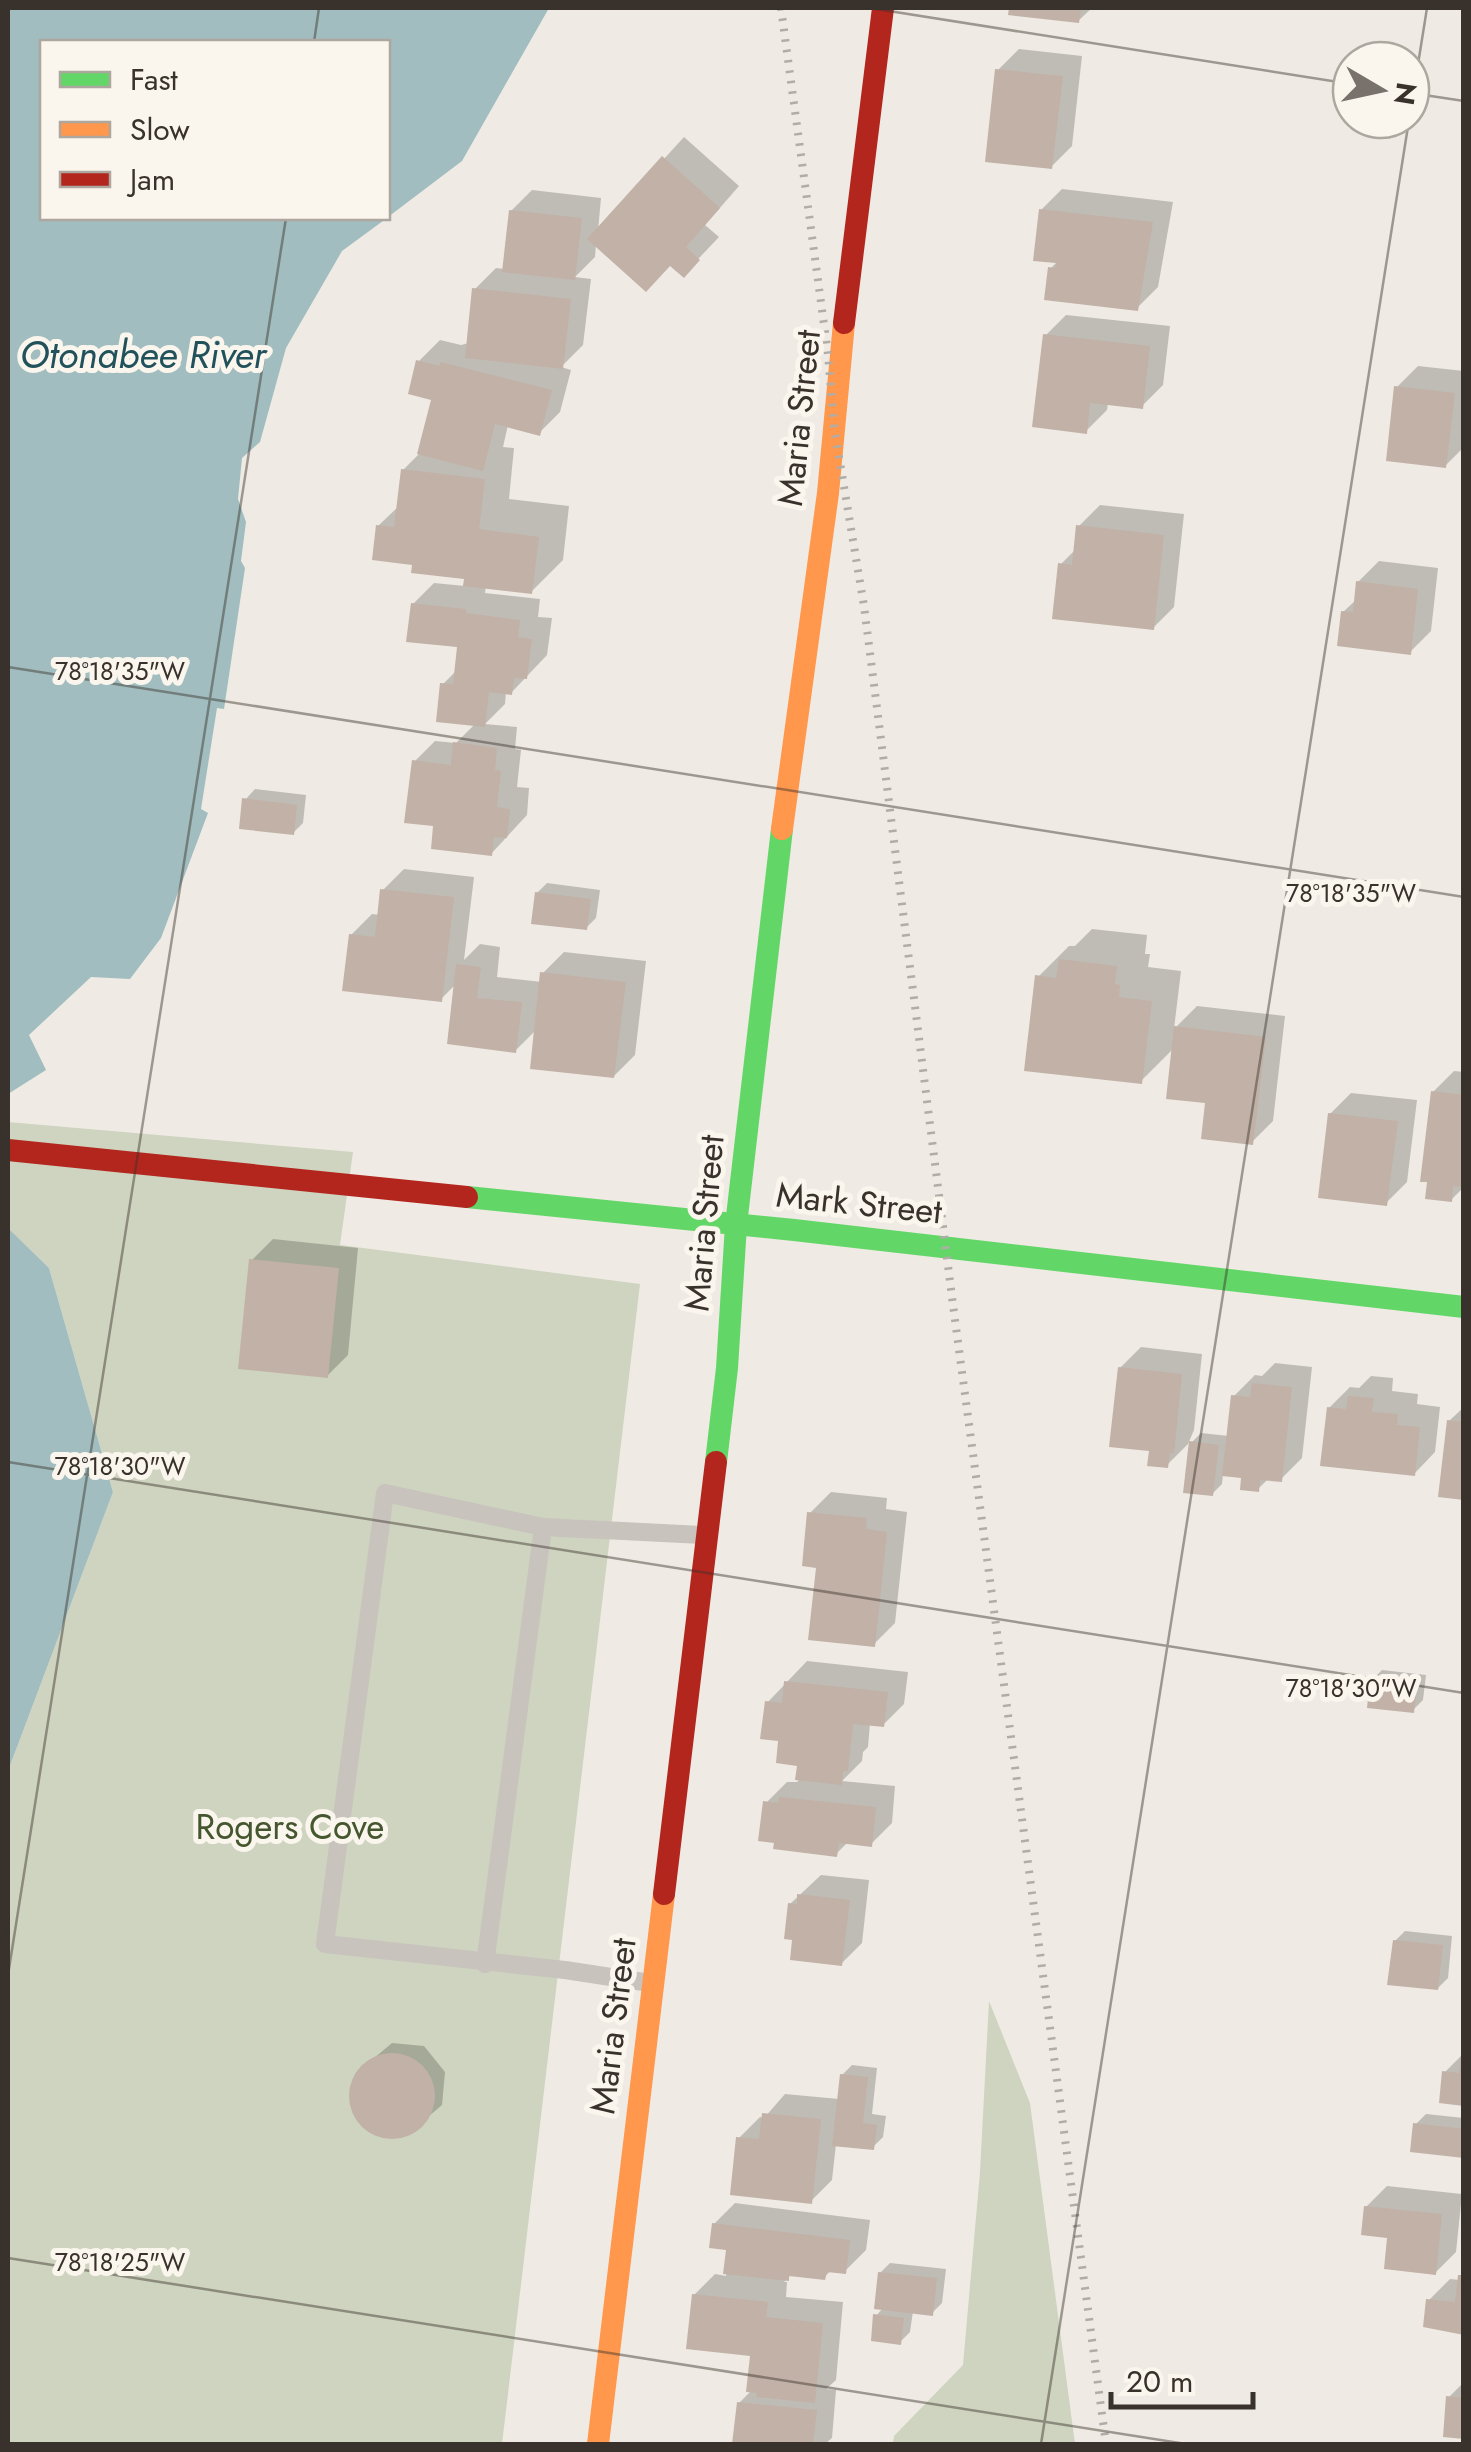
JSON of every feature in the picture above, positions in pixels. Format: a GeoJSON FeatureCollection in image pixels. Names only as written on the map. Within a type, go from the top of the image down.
{"type":"FeatureCollection","features":[{"type":"Feature","properties":{"kind":"street","name":"Maria Street"},"geometry":{"type":"LineString","coordinates":[[598,2444],[728,1368],[736,1226],[790,758],[828,493],[841,349],[883,8]]}},
{"type":"Feature","properties":{"kind":"street","name":"Mark Street"},"geometry":{"type":"LineString","coordinates":[[8,1150],[1464,1307]]}},
{"type":"Feature","properties":{"kind":"lane"},"geometry":{"type":"LineString","coordinates":[[653,1984],[565,1970],[325,1944],[384,1493],[544,1527],[707,1536]]}},
{"type":"Feature","properties":{"kind":"lane"},"geometry":{"type":"LineString","coordinates":[[485,1964],[544,1527]]}},
{"type":"Feature","properties":{"kind":"green space","name":"Rogers Cove"},"geometry":{"type":"Polygon","coordinates":[[[8,1122],[353,1152],[340,1245],[640,1284],[502,2444],[8,2444],[8,1771],[113,1492],[49,1268],[8,1228],[8,1122]]]}},
{"type":"Feature","properties":{"kind":"green space"},"geometry":{"type":"Polygon","coordinates":[[[989,2001],[1030,2103],[1075,2444],[893,2444],[894,2436],[963,2365],[980,2172],[989,2001]]]}},
{"type":"Feature","properties":{"kind":"water","name":"Otonabee River"},"geometry":{"type":"Polygon","coordinates":[[[8,8],[549,8],[462,161],[390,215],[390,40],[40,40],[40,220],[384,220],[342,251],[286,348],[260,442],[242,458],[238,499],[246,522],[241,561],[245,568],[224,709],[217,708],[201,809],[208,813],[161,938],[130,979],[91,977],[29,1035],[46,1070],[8,1094],[8,8]]]}},
{"type":"Feature","properties":{"kind":"water"},"geometry":{"type":"Polygon","coordinates":[[[8,1228],[49,1268],[113,1492],[8,1771],[8,1228]]]}},
{"type":"Feature","properties":{"kind":"building"},"geometry":{"type":"Polygon","coordinates":[[[1009,8],[1081,8],[1079,23],[1008,15],[1009,8]]]}},
{"type":"Feature","properties":{"kind":"building"},"geometry":{"type":"Polygon","coordinates":[[[995,69],[1063,76],[1052,169],[985,162],[995,69]]]}},
{"type":"Feature","properties":{"kind":"building"},"geometry":{"type":"Polygon","coordinates":[[[662,156],[720,208],[686,247],[700,260],[684,278],[670,266],[646,292],[587,239],[662,156]]]}},
{"type":"Feature","properties":{"kind":"building"},"geometry":{"type":"Polygon","coordinates":[[[1039,209],[1153,222],[1138,311],[1044,300],[1048,267],[1055,268],[1056,263],[1033,261],[1039,209]]]}},
{"type":"Feature","properties":{"kind":"building"},"geometry":{"type":"Polygon","coordinates":[[[509,210],[582,218],[575,280],[502,272],[509,210]]]}},
{"type":"Feature","properties":{"kind":"building"},"geometry":{"type":"Polygon","coordinates":[[[472,288],[571,299],[563,369],[465,358],[472,288]]]}},
{"type":"Feature","properties":{"kind":"building"},"geometry":{"type":"Polygon","coordinates":[[[1043,334],[1150,346],[1143,409],[1090,403],[1087,434],[1032,427],[1043,334]]]}},
{"type":"Feature","properties":{"kind":"building"},"geometry":{"type":"Polygon","coordinates":[[[416,360],[439,366],[441,362],[552,390],[540,436],[495,424],[483,471],[417,454],[431,400],[408,394],[416,360]]]}},
{"type":"Feature","properties":{"kind":"building"},"geometry":{"type":"Polygon","coordinates":[[[1394,386],[1455,393],[1446,468],[1386,461],[1394,386]]]}},
{"type":"Feature","properties":{"kind":"building"},"geometry":{"type":"Polygon","coordinates":[[[401,469],[485,479],[479,529],[539,537],[532,594],[463,586],[464,579],[411,573],[412,565],[372,560],[376,525],[394,527],[401,469]]]}},
{"type":"Feature","properties":{"kind":"building"},"geometry":{"type":"Polygon","coordinates":[[[1076,525],[1164,535],[1154,630],[1052,619],[1058,563],[1072,565],[1076,525]]]}},
{"type":"Feature","properties":{"kind":"building"},"geometry":{"type":"Polygon","coordinates":[[[1356,581],[1418,589],[1411,655],[1337,646],[1341,611],[1353,612],[1356,581]]]}},
{"type":"Feature","properties":{"kind":"building"},"geometry":{"type":"Polygon","coordinates":[[[411,603],[520,620],[518,637],[532,639],[527,679],[514,678],[512,695],[489,692],[485,727],[436,722],[440,683],[453,684],[457,647],[406,642],[411,603]]]}},
{"type":"Feature","properties":{"kind":"building"},"geometry":{"type":"Polygon","coordinates":[[[453,742],[497,748],[495,770],[501,771],[497,807],[510,809],[507,838],[494,837],[492,856],[431,849],[433,826],[404,823],[412,760],[451,765],[453,742]]]}},
{"type":"Feature","properties":{"kind":"building"},"geometry":{"type":"Polygon","coordinates":[[[242,798],[297,805],[294,835],[239,829],[242,798]]]}},
{"type":"Feature","properties":{"kind":"building"},"geometry":{"type":"Polygon","coordinates":[[[380,889],[454,897],[442,1002],[342,991],[349,934],[375,937],[380,889]]]}},
{"type":"Feature","properties":{"kind":"building"},"geometry":{"type":"Polygon","coordinates":[[[535,892],[591,899],[587,930],[531,924],[535,892]]]}},
{"type":"Feature","properties":{"kind":"building"},"geometry":{"type":"Polygon","coordinates":[[[1059,959],[1117,966],[1115,984],[1120,985],[1119,997],[1152,1001],[1142,1084],[1024,1071],[1035,975],[1056,978],[1059,959]]]}},
{"type":"Feature","properties":{"kind":"building"},"geometry":{"type":"Polygon","coordinates":[[[456,964],[481,967],[477,998],[522,1002],[516,1053],[447,1044],[456,964]]]}},
{"type":"Feature","properties":{"kind":"building"},"geometry":{"type":"Polygon","coordinates":[[[540,972],[626,982],[614,1078],[530,1069],[540,972]]]}},
{"type":"Feature","properties":{"kind":"building"},"geometry":{"type":"Polygon","coordinates":[[[1174,1026],[1266,1037],[1253,1145],[1201,1139],[1205,1103],[1166,1099],[1174,1026]]]}},
{"type":"Feature","properties":{"kind":"building"},"geometry":{"type":"Polygon","coordinates":[[[1431,1091],[1464,1095],[1464,1187],[1453,1186],[1452,1202],[1425,1199],[1427,1182],[1420,1182],[1431,1091]]]}},
{"type":"Feature","properties":{"kind":"building"},"geometry":{"type":"Polygon","coordinates":[[[1328,1113],[1398,1121],[1387,1206],[1318,1198],[1328,1113]]]}},
{"type":"Feature","properties":{"kind":"building"},"geometry":{"type":"Polygon","coordinates":[[[249,1259],[339,1268],[328,1378],[238,1369],[249,1259]]]}},
{"type":"Feature","properties":{"kind":"building"},"geometry":{"type":"Polygon","coordinates":[[[1118,1367],[1182,1374],[1174,1453],[1170,1453],[1168,1468],[1147,1466],[1149,1451],[1109,1447],[1118,1367]]]}},
{"type":"Feature","properties":{"kind":"building"},"geometry":{"type":"Polygon","coordinates":[[[1252,1383],[1292,1387],[1282,1482],[1260,1480],[1259,1492],[1240,1490],[1241,1478],[1222,1476],[1231,1395],[1250,1397],[1252,1383]]]}},
{"type":"Feature","properties":{"kind":"building"},"geometry":{"type":"Polygon","coordinates":[[[1348,1396],[1374,1398],[1372,1412],[1398,1414],[1397,1425],[1420,1427],[1415,1476],[1320,1466],[1327,1407],[1346,1409],[1348,1396]]]}},
{"type":"Feature","properties":{"kind":"building"},"geometry":{"type":"Polygon","coordinates":[[[1447,1420],[1464,1422],[1464,1500],[1438,1497],[1447,1420]]]}},
{"type":"Feature","properties":{"kind":"building"},"geometry":{"type":"Polygon","coordinates":[[[1189,1441],[1219,1445],[1213,1496],[1183,1493],[1189,1441]]]}},
{"type":"Feature","properties":{"kind":"building"},"geometry":{"type":"Polygon","coordinates":[[[807,1512],[867,1518],[866,1529],[887,1532],[875,1647],[808,1640],[816,1568],[802,1566],[807,1512]]]}},
{"type":"Feature","properties":{"kind":"building"},"geometry":{"type":"Polygon","coordinates":[[[1370,1679],[1417,1684],[1414,1713],[1367,1708],[1370,1679]]]}},
{"type":"Feature","properties":{"kind":"building"},"geometry":{"type":"Polygon","coordinates":[[[784,1681],[888,1692],[884,1727],[853,1724],[848,1771],[843,1771],[842,1785],[795,1780],[797,1766],[776,1763],[778,1741],[760,1739],[765,1701],[782,1703],[784,1681]]]}},
{"type":"Feature","properties":{"kind":"building"},"geometry":{"type":"Polygon","coordinates":[[[779,1797],[876,1807],[872,1847],[839,1843],[837,1857],[773,1849],[774,1843],[758,1841],[763,1801],[778,1803],[779,1797]]]}},
{"type":"Feature","properties":{"kind":"building"},"geometry":{"type":"Polygon","coordinates":[[[797,1894],[850,1900],[842,1966],[790,1960],[792,1940],[784,1939],[788,1903],[797,1904],[797,1894]]]}},
{"type":"Feature","properties":{"kind":"building"},"geometry":{"type":"Polygon","coordinates":[[[1393,1940],[1443,1945],[1438,1990],[1387,1985],[1393,1940]]]}},
{"type":"Feature","properties":{"kind":"building"},"geometry":{"type":"Polygon","coordinates":[[[392,2053],[409,2056],[423,2065],[432,2079],[432,2113],[423,2127],[409,2136],[392,2139],[375,2136],[361,2127],[352,2113],[349,2096],[352,2079],[361,2065],[375,2056],[392,2053]]]}},
{"type":"Feature","properties":{"kind":"building"},"geometry":{"type":"Polygon","coordinates":[[[1461,2055],[1464,2106],[1439,2103],[1442,2071],[1459,2073],[1461,2055]]]}},
{"type":"Feature","properties":{"kind":"building"},"geometry":{"type":"Polygon","coordinates":[[[840,2074],[868,2077],[863,2123],[877,2125],[874,2150],[832,2146],[840,2074]]]}},
{"type":"Feature","properties":{"kind":"building"},"geometry":{"type":"Polygon","coordinates":[[[762,2113],[821,2119],[812,2204],[730,2195],[736,2137],[759,2139],[762,2113]]]}},
{"type":"Feature","properties":{"kind":"building"},"geometry":{"type":"Polygon","coordinates":[[[1413,2123],[1464,2129],[1464,2158],[1410,2152],[1413,2123]]]}},
{"type":"Feature","properties":{"kind":"building"},"geometry":{"type":"Polygon","coordinates":[[[1364,2206],[1442,2214],[1436,2275],[1384,2269],[1387,2238],[1361,2235],[1364,2206]]]}},
{"type":"Feature","properties":{"kind":"building"},"geometry":{"type":"Polygon","coordinates":[[[712,2223],[850,2240],[846,2274],[827,2272],[825,2280],[789,2276],[789,2281],[723,2274],[726,2250],[709,2248],[712,2223]]]}},
{"type":"Feature","properties":{"kind":"building"},"geometry":{"type":"Polygon","coordinates":[[[878,2272],[937,2278],[933,2316],[874,2309],[878,2272]]]}},
{"type":"Feature","properties":{"kind":"building"},"geometry":{"type":"Polygon","coordinates":[[[1458,2275],[1464,2275],[1464,2335],[1423,2327],[1426,2299],[1455,2302],[1458,2275]]]}},
{"type":"Feature","properties":{"kind":"building"},"geometry":{"type":"Polygon","coordinates":[[[692,2294],[768,2302],[766,2317],[823,2323],[815,2403],[756,2397],[757,2393],[746,2392],[750,2356],[686,2349],[692,2294]]]}},
{"type":"Feature","properties":{"kind":"building"},"geometry":{"type":"Polygon","coordinates":[[[873,2314],[904,2318],[901,2345],[871,2341],[873,2314]]]}},
{"type":"Feature","properties":{"kind":"building"},"geometry":{"type":"Polygon","coordinates":[[[1446,2396],[1464,2398],[1464,2439],[1443,2437],[1446,2396]]]}},
{"type":"Feature","properties":{"kind":"building"},"geometry":{"type":"Polygon","coordinates":[[[737,2402],[817,2410],[813,2444],[732,2444],[737,2402]]]}},
{"type":"Feature","properties":{"kind":"railway"},"geometry":{"type":"LineString","coordinates":[[781,8],[828,354],[834,427],[864,606],[953,1305],[1106,2444]]}},
{"type":"Feature","properties":{"kind":"traffic: fast"},"geometry":{"type":"LineString","coordinates":[[716,1462],[727,1368],[736,1225],[782,829]]}},
{"type":"Feature","properties":{"kind":"traffic: fast"},"geometry":{"type":"LineString","coordinates":[[467,1197],[794,1230],[1464,1307]]}},
{"type":"Feature","properties":{"kind":"traffic: slow"},"geometry":{"type":"LineString","coordinates":[[782,829],[828,493],[844,323]]}},
{"type":"Feature","properties":{"kind":"traffic: slow"},"geometry":{"type":"LineString","coordinates":[[598,2444],[664,1894]]}},
{"type":"Feature","properties":{"kind":"traffic: jam"},"geometry":{"type":"LineString","coordinates":[[844,323],[883,8]]}},
{"type":"Feature","properties":{"kind":"traffic: jam"},"geometry":{"type":"LineString","coordinates":[[8,1150],[467,1197]]}},
{"type":"Feature","properties":{"kind":"traffic: jam"},"geometry":{"type":"LineString","coordinates":[[664,1894],[716,1462]]}}]}
